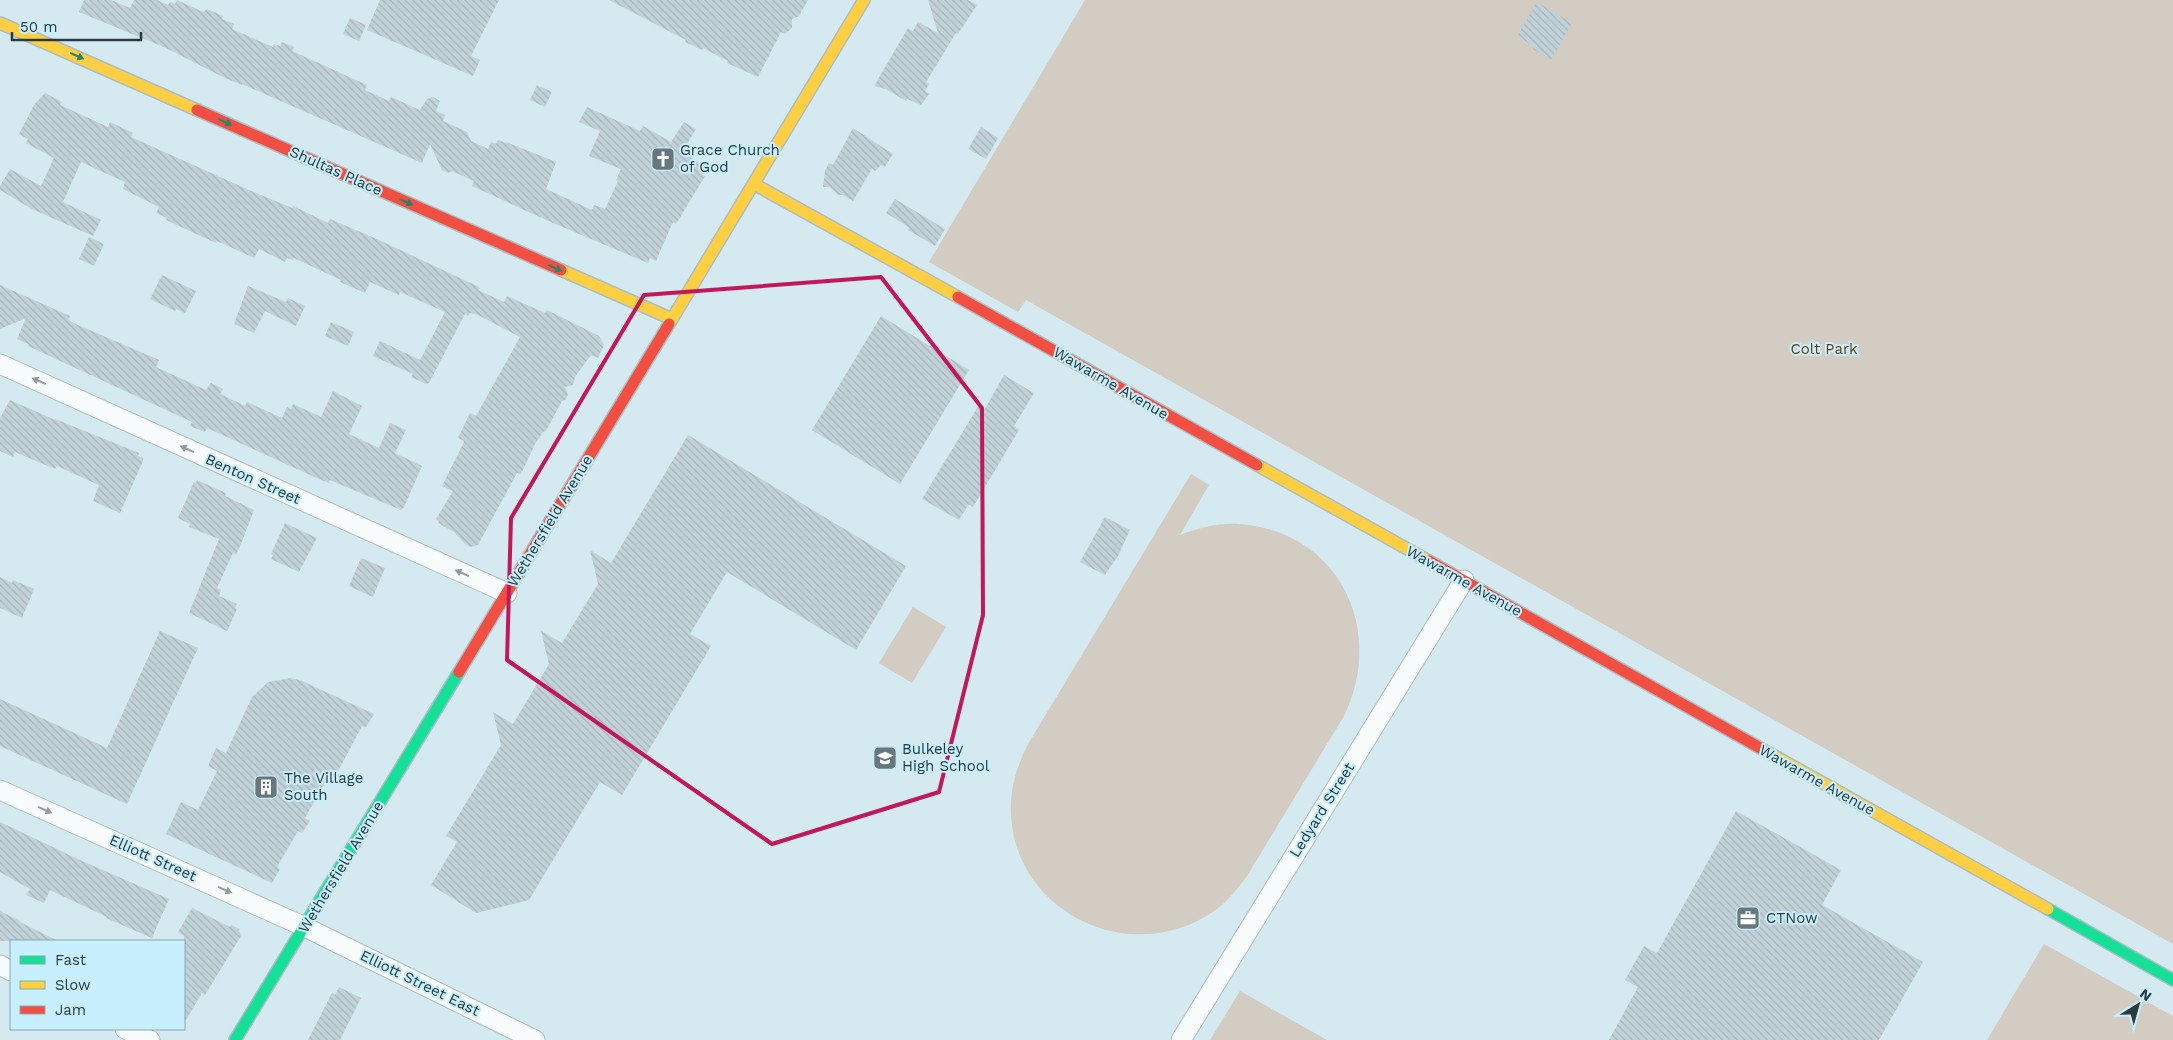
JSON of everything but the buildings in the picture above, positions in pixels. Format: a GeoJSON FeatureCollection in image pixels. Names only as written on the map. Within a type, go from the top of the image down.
{"type":"FeatureCollection","features":[{"type":"Feature","properties":{"kind":"street","name":"Wethersfield Avenue"},"geometry":{"type":"LineString","coordinates":[[235,1040],[864,0]]}},
{"type":"Feature","properties":{"kind":"street","name":"Shultas Place"},"geometry":{"type":"LineString","coordinates":[[0,23],[672,319]]}},
{"type":"Feature","properties":{"kind":"street","name":"Wawarme Avenue"},"geometry":{"type":"LineString","coordinates":[[754,184],[1464,580],[2173,980]]}},
{"type":"Feature","properties":{"kind":"street","name":"Benton Street"},"geometry":{"type":"LineString","coordinates":[[0,364],[507,593]]}},
{"type":"Feature","properties":{"kind":"street","name":"Ledyard Street"},"geometry":{"type":"LineString","coordinates":[[1181,1040],[1464,580]]}},
{"type":"Feature","properties":{"kind":"street","name":"Elliott Street"},"geometry":{"type":"LineString","coordinates":[[0,790],[305,927]]}},
{"type":"Feature","properties":{"kind":"street","name":"Elliott Street East"},"geometry":{"type":"LineString","coordinates":[[305,927],[535,1040]]}},
{"type":"Feature","properties":{"kind":"street"},"geometry":{"type":"LineString","coordinates":[[127,1030],[150,1040]]}},
{"type":"Feature","properties":{"kind":"highlighted area"},"geometry":{"type":"Polygon","coordinates":[[[881,277],[982,408],[983,615],[939,792],[772,844],[507,660],[511,518],[644,295],[881,277]]]}},
{"type":"Feature","properties":{"kind":"green space","name":"Colt Park"},"geometry":{"type":"Polygon","coordinates":[[[1085,0],[2173,0],[2173,944],[1026,300],[1018,312],[929,262],[1085,0]]]}},
{"type":"Feature","properties":{"kind":"green space"},"geometry":{"type":"Polygon","coordinates":[[[1191,474],[1209,485],[1180,535],[1209,526],[1224,524],[1239,524],[1274,531],[1304,545],[1327,565],[1345,590],[1356,619],[1359,650],[1356,683],[1344,716],[1247,876],[1229,898],[1217,909],[1183,927],[1148,934],[1113,931],[1080,920],[1051,900],[1029,873],[1015,840],[1011,802],[1014,779],[1028,744],[1191,474]]]}},
{"type":"Feature","properties":{"kind":"green space"},"geometry":{"type":"Polygon","coordinates":[[[913,607],[946,627],[912,683],[879,663],[913,607]]]}},
{"type":"Feature","properties":{"kind":"green space"},"geometry":{"type":"Polygon","coordinates":[[[2044,944],[2173,1016],[2173,1040],[1987,1040],[2044,944]]]}},
{"type":"Feature","properties":{"kind":"green space"},"geometry":{"type":"Polygon","coordinates":[[[1240,991],[1327,1040],[1210,1040],[1240,991]]]}},
{"type":"Feature","properties":{"kind":"traffic: fast"},"geometry":{"type":"LineString","coordinates":[[235,1040],[459,672]]}},
{"type":"Feature","properties":{"kind":"traffic: fast"},"geometry":{"type":"LineString","coordinates":[[2048,909],[2173,980]]}},
{"type":"Feature","properties":{"kind":"traffic: slow"},"geometry":{"type":"LineString","coordinates":[[669,324],[864,0]]}},
{"type":"Feature","properties":{"kind":"traffic: slow"},"geometry":{"type":"LineString","coordinates":[[0,23],[197,110]]}},
{"type":"Feature","properties":{"kind":"traffic: slow"},"geometry":{"type":"LineString","coordinates":[[754,184],[958,297]]}},
{"type":"Feature","properties":{"kind":"traffic: slow"},"geometry":{"type":"LineString","coordinates":[[561,270],[672,319]]}},
{"type":"Feature","properties":{"kind":"traffic: slow"},"geometry":{"type":"LineString","coordinates":[[1257,465],[1429,561]]}},
{"type":"Feature","properties":{"kind":"traffic: slow"},"geometry":{"type":"LineString","coordinates":[[1762,749],[2048,909]]}},
{"type":"Feature","properties":{"kind":"traffic: jam"},"geometry":{"type":"LineString","coordinates":[[197,110],[561,270]]}},
{"type":"Feature","properties":{"kind":"traffic: jam"},"geometry":{"type":"LineString","coordinates":[[958,297],[1257,465]]}},
{"type":"Feature","properties":{"kind":"traffic: jam"},"geometry":{"type":"LineString","coordinates":[[459,672],[669,324]]}},
{"type":"Feature","properties":{"kind":"traffic: jam"},"geometry":{"type":"LineString","coordinates":[[1429,561],[1762,749]]}},
{"type":"Feature","properties":{"kind":"place","name":"Grace Church of God"},"geometry":{"type":"Point","coordinates":[663,159]}},
{"type":"Feature","properties":{"kind":"place","name":"Bulkeley High School"},"geometry":{"type":"Point","coordinates":[885,758]}},
{"type":"Feature","properties":{"kind":"place","name":"The Village South"},"geometry":{"type":"Point","coordinates":[266,787]}},
{"type":"Feature","properties":{"kind":"place","name":"CTNow"},"geometry":{"type":"Point","coordinates":[1748,918]}}]}
